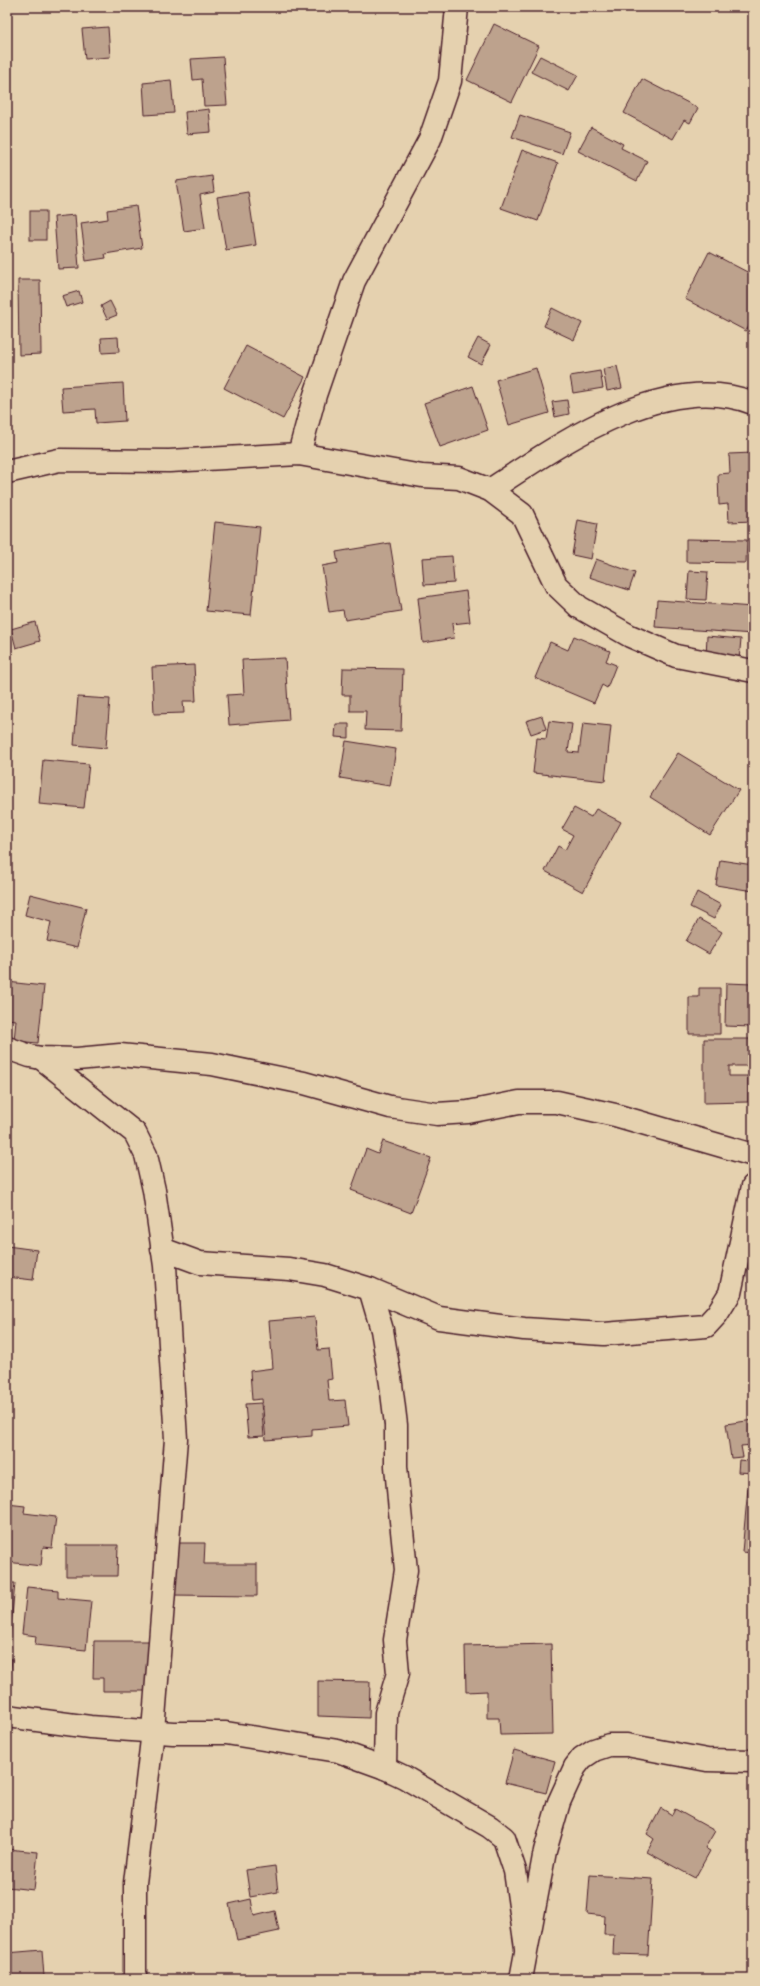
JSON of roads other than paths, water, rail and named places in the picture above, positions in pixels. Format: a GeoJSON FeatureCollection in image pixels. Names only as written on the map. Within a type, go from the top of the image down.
{"type":"FeatureCollection","features":[{"type":"Feature","properties":{"kind":"street"},"geometry":{"type":"LineString","coordinates":[[299,454],[318,388],[354,281],[430,139],[438,117],[450,81],[457,7]]}},
{"type":"Feature","properties":{"kind":"street"},"geometry":{"type":"LineString","coordinates":[[490,490],[560,444],[617,416],[664,399],[707,393],[753,403]]}},
{"type":"Feature","properties":{"kind":"street"},"geometry":{"type":"LineString","coordinates":[[7,472],[60,460],[170,461],[299,454],[422,476],[460,478],[490,490],[522,514],[556,585],[579,607],[630,636],[676,656],[753,671]]}},
{"type":"Feature","properties":{"kind":"street"},"geometry":{"type":"LineString","coordinates":[[7,1048],[41,1058],[77,1059],[120,1055],[212,1064],[304,1083],[390,1106],[437,1114],[468,1112],[519,1102],[557,1102],[622,1117],[753,1155]]}},
{"type":"Feature","properties":{"kind":"street"},"geometry":{"type":"LineString","coordinates":[[41,1058],[112,1113],[135,1133],[146,1155],[154,1190],[165,1266],[176,1439],[152,1732],[135,1883],[135,1979]]}},
{"type":"Feature","properties":{"kind":"street"},"geometry":{"type":"LineString","coordinates":[[162,1249],[200,1263],[289,1269],[325,1274],[370,1289],[439,1318],[524,1329],[604,1334],[706,1326],[717,1314],[730,1293],[753,1186]]}},
{"type":"Feature","properties":{"kind":"street"},"geometry":{"type":"LineString","coordinates":[[370,1289],[382,1330],[392,1384],[396,1425],[398,1488],[406,1570],[395,1640],[398,1673],[386,1713],[385,1768]]}},
{"type":"Feature","properties":{"kind":"street"},"geometry":{"type":"LineString","coordinates":[[7,1716],[90,1727],[152,1732],[226,1733],[338,1751],[385,1768],[490,1827],[504,1838],[515,1871],[526,1948]]}},
{"type":"Feature","properties":{"kind":"street"},"geometry":{"type":"LineString","coordinates":[[521,1979],[545,1851],[559,1802],[575,1767],[582,1758],[594,1750],[608,1745],[627,1744],[707,1760],[753,1761]]}}]}
